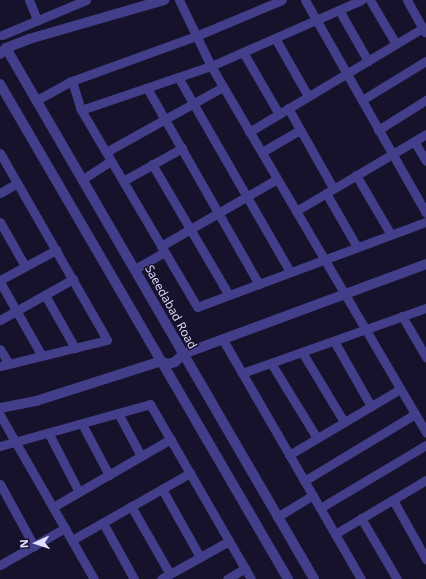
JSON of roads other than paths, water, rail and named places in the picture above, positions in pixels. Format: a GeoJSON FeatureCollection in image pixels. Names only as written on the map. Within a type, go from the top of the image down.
{"type":"FeatureCollection","features":[{"type":"Feature","properties":{"kind":"street"},"geometry":{"type":"LineString","coordinates":[[29,0],[37,20]]}},
{"type":"Feature","properties":{"kind":"street"},"geometry":{"type":"LineString","coordinates":[[86,0],[71,3],[37,20],[1,32],[3,51],[164,0]]}},
{"type":"Feature","properties":{"kind":"street"},"geometry":{"type":"LineString","coordinates":[[180,0],[211,66],[426,433]]}},
{"type":"Feature","properties":{"kind":"street"},"geometry":{"type":"LineString","coordinates":[[37,100],[72,81],[196,36],[282,0]]}},
{"type":"Feature","properties":{"kind":"street"},"geometry":{"type":"LineString","coordinates":[[305,0],[426,213]]}},
{"type":"Feature","properties":{"kind":"street"},"geometry":{"type":"LineString","coordinates":[[81,110],[211,66],[361,0]]}},
{"type":"Feature","properties":{"kind":"street"},"geometry":{"type":"LineString","coordinates":[[370,0],[396,44]]}},
{"type":"Feature","properties":{"kind":"street"},"geometry":{"type":"LineString","coordinates":[[249,132],[396,44],[424,31],[406,0]]}},
{"type":"Feature","properties":{"kind":"street"},"geometry":{"type":"LineString","coordinates":[[339,10],[368,61]]}},
{"type":"Feature","properties":{"kind":"street"},"geometry":{"type":"LineString","coordinates":[[275,38],[308,96]]}},
{"type":"Feature","properties":{"kind":"street","name":"Saeedabad Road"},"geometry":{"type":"LineString","coordinates":[[3,51],[37,100],[314,579]]}},
{"type":"Feature","properties":{"kind":"street"},"geometry":{"type":"LineString","coordinates":[[243,52],[279,114]]}},
{"type":"Feature","properties":{"kind":"street"},"geometry":{"type":"LineString","coordinates":[[362,100],[426,61]]}},
{"type":"Feature","properties":{"kind":"street"},"geometry":{"type":"LineString","coordinates":[[178,77],[290,272]]}},
{"type":"Feature","properties":{"kind":"street"},"geometry":{"type":"LineString","coordinates":[[72,81],[81,110],[197,307],[426,222]]}},
{"type":"Feature","properties":{"kind":"street"},"geometry":{"type":"LineString","coordinates":[[0,84],[288,579]]}},
{"type":"Feature","properties":{"kind":"street"},"geometry":{"type":"LineString","coordinates":[[106,152],[223,87]]}},
{"type":"Feature","properties":{"kind":"street"},"geometry":{"type":"LineString","coordinates":[[147,88],[259,284]]}},
{"type":"Feature","properties":{"kind":"street"},"geometry":{"type":"LineString","coordinates":[[378,130],[426,100]]}},
{"type":"Feature","properties":{"kind":"street"},"geometry":{"type":"LineString","coordinates":[[288,108],[357,248]]}},
{"type":"Feature","properties":{"kind":"street"},"geometry":{"type":"LineString","coordinates":[[262,152],[300,130]]}},
{"type":"Feature","properties":{"kind":"street"},"geometry":{"type":"LineString","coordinates":[[296,211],[426,134]]}},
{"type":"Feature","properties":{"kind":"street"},"geometry":{"type":"LineString","coordinates":[[414,141],[426,161]]}},
{"type":"Feature","properties":{"kind":"street"},"geometry":{"type":"LineString","coordinates":[[123,181],[182,148]]}},
{"type":"Feature","properties":{"kind":"street"},"geometry":{"type":"LineString","coordinates":[[0,349],[4,365],[107,340],[1,155]]}},
{"type":"Feature","properties":{"kind":"street"},"geometry":{"type":"LineString","coordinates":[[83,179],[111,161]]}},
{"type":"Feature","properties":{"kind":"street"},"geometry":{"type":"LineString","coordinates":[[152,164],[229,295]]}},
{"type":"Feature","properties":{"kind":"street"},"geometry":{"type":"LineString","coordinates":[[356,175],[391,235]]}},
{"type":"Feature","properties":{"kind":"street"},"geometry":{"type":"LineString","coordinates":[[135,269],[190,229],[277,179]]}},
{"type":"Feature","properties":{"kind":"street"},"geometry":{"type":"LineString","coordinates":[[0,193],[17,183]]}},
{"type":"Feature","properties":{"kind":"street"},"geometry":{"type":"LineString","coordinates":[[0,222],[25,266]]}},
{"type":"Feature","properties":{"kind":"street"},"geometry":{"type":"LineString","coordinates":[[42,356],[0,281],[56,250]]}},
{"type":"Feature","properties":{"kind":"street"},"geometry":{"type":"LineString","coordinates":[[0,408],[36,400],[161,361],[168,364],[175,362],[183,354],[426,264]]}},
{"type":"Feature","properties":{"kind":"street"},"geometry":{"type":"LineString","coordinates":[[0,320],[73,279]]}},
{"type":"Feature","properties":{"kind":"street"},"geometry":{"type":"LineString","coordinates":[[45,295],[75,348]]}},
{"type":"Feature","properties":{"kind":"street"},"geometry":{"type":"LineString","coordinates":[[242,373],[426,308]]}},
{"type":"Feature","properties":{"kind":"street"},"geometry":{"type":"LineString","coordinates":[[402,316],[426,356]]}},
{"type":"Feature","properties":{"kind":"street"},"geometry":{"type":"LineString","coordinates":[[223,340],[361,579]]}},
{"type":"Feature","properties":{"kind":"street"},"geometry":{"type":"LineString","coordinates":[[334,341],[371,406]]}},
{"type":"Feature","properties":{"kind":"street"},"geometry":{"type":"LineString","coordinates":[[302,352],[344,422]]}},
{"type":"Feature","properties":{"kind":"street"},"geometry":{"type":"LineString","coordinates":[[272,363],[317,438]]}},
{"type":"Feature","properties":{"kind":"street"},"geometry":{"type":"LineString","coordinates":[[290,455],[400,389]]}},
{"type":"Feature","properties":{"kind":"street"},"geometry":{"type":"LineString","coordinates":[[0,446],[49,434],[150,404],[251,579]]}},
{"type":"Feature","properties":{"kind":"street"},"geometry":{"type":"LineString","coordinates":[[118,413],[141,456]]}},
{"type":"Feature","properties":{"kind":"street"},"geometry":{"type":"LineString","coordinates":[[304,481],[415,414]]}},
{"type":"Feature","properties":{"kind":"street"},"geometry":{"type":"LineString","coordinates":[[0,415],[94,579]]}},
{"type":"Feature","properties":{"kind":"street"},"geometry":{"type":"LineString","coordinates":[[82,424],[109,475]]}},
{"type":"Feature","properties":{"kind":"street"},"geometry":{"type":"LineString","coordinates":[[49,434],[79,492]]}},
{"type":"Feature","properties":{"kind":"street"},"geometry":{"type":"LineString","coordinates":[[53,507],[171,439]]}},
{"type":"Feature","properties":{"kind":"street"},"geometry":{"type":"LineString","coordinates":[[320,508],[426,445]]}},
{"type":"Feature","properties":{"kind":"street"},"geometry":{"type":"LineString","coordinates":[[72,540],[190,473]]}},
{"type":"Feature","properties":{"kind":"street"},"geometry":{"type":"LineString","coordinates":[[335,534],[424,482],[426,492]]}},
{"type":"Feature","properties":{"kind":"street"},"geometry":{"type":"LineString","coordinates":[[0,484],[34,546]]}},
{"type":"Feature","properties":{"kind":"street"},"geometry":{"type":"LineString","coordinates":[[162,489],[200,557]]}},
{"type":"Feature","properties":{"kind":"street"},"geometry":{"type":"LineString","coordinates":[[277,517],[313,495]]}},
{"type":"Feature","properties":{"kind":"street"},"geometry":{"type":"LineString","coordinates":[[393,500],[426,559]]}},
{"type":"Feature","properties":{"kind":"street"},"geometry":{"type":"LineString","coordinates":[[131,506],[170,574]]}},
{"type":"Feature","properties":{"kind":"street"},"geometry":{"type":"LineString","coordinates":[[361,518],[397,579]]}},
{"type":"Feature","properties":{"kind":"street"},"geometry":{"type":"LineString","coordinates":[[103,523],[134,579]]}},
{"type":"Feature","properties":{"kind":"street"},"geometry":{"type":"LineString","coordinates":[[1,561],[34,546],[65,528]]}},
{"type":"Feature","properties":{"kind":"street"},"geometry":{"type":"LineString","coordinates":[[161,579],[229,540]]}},
{"type":"Feature","properties":{"kind":"street"},"geometry":{"type":"LineString","coordinates":[[227,579],[245,568]]}}]}
